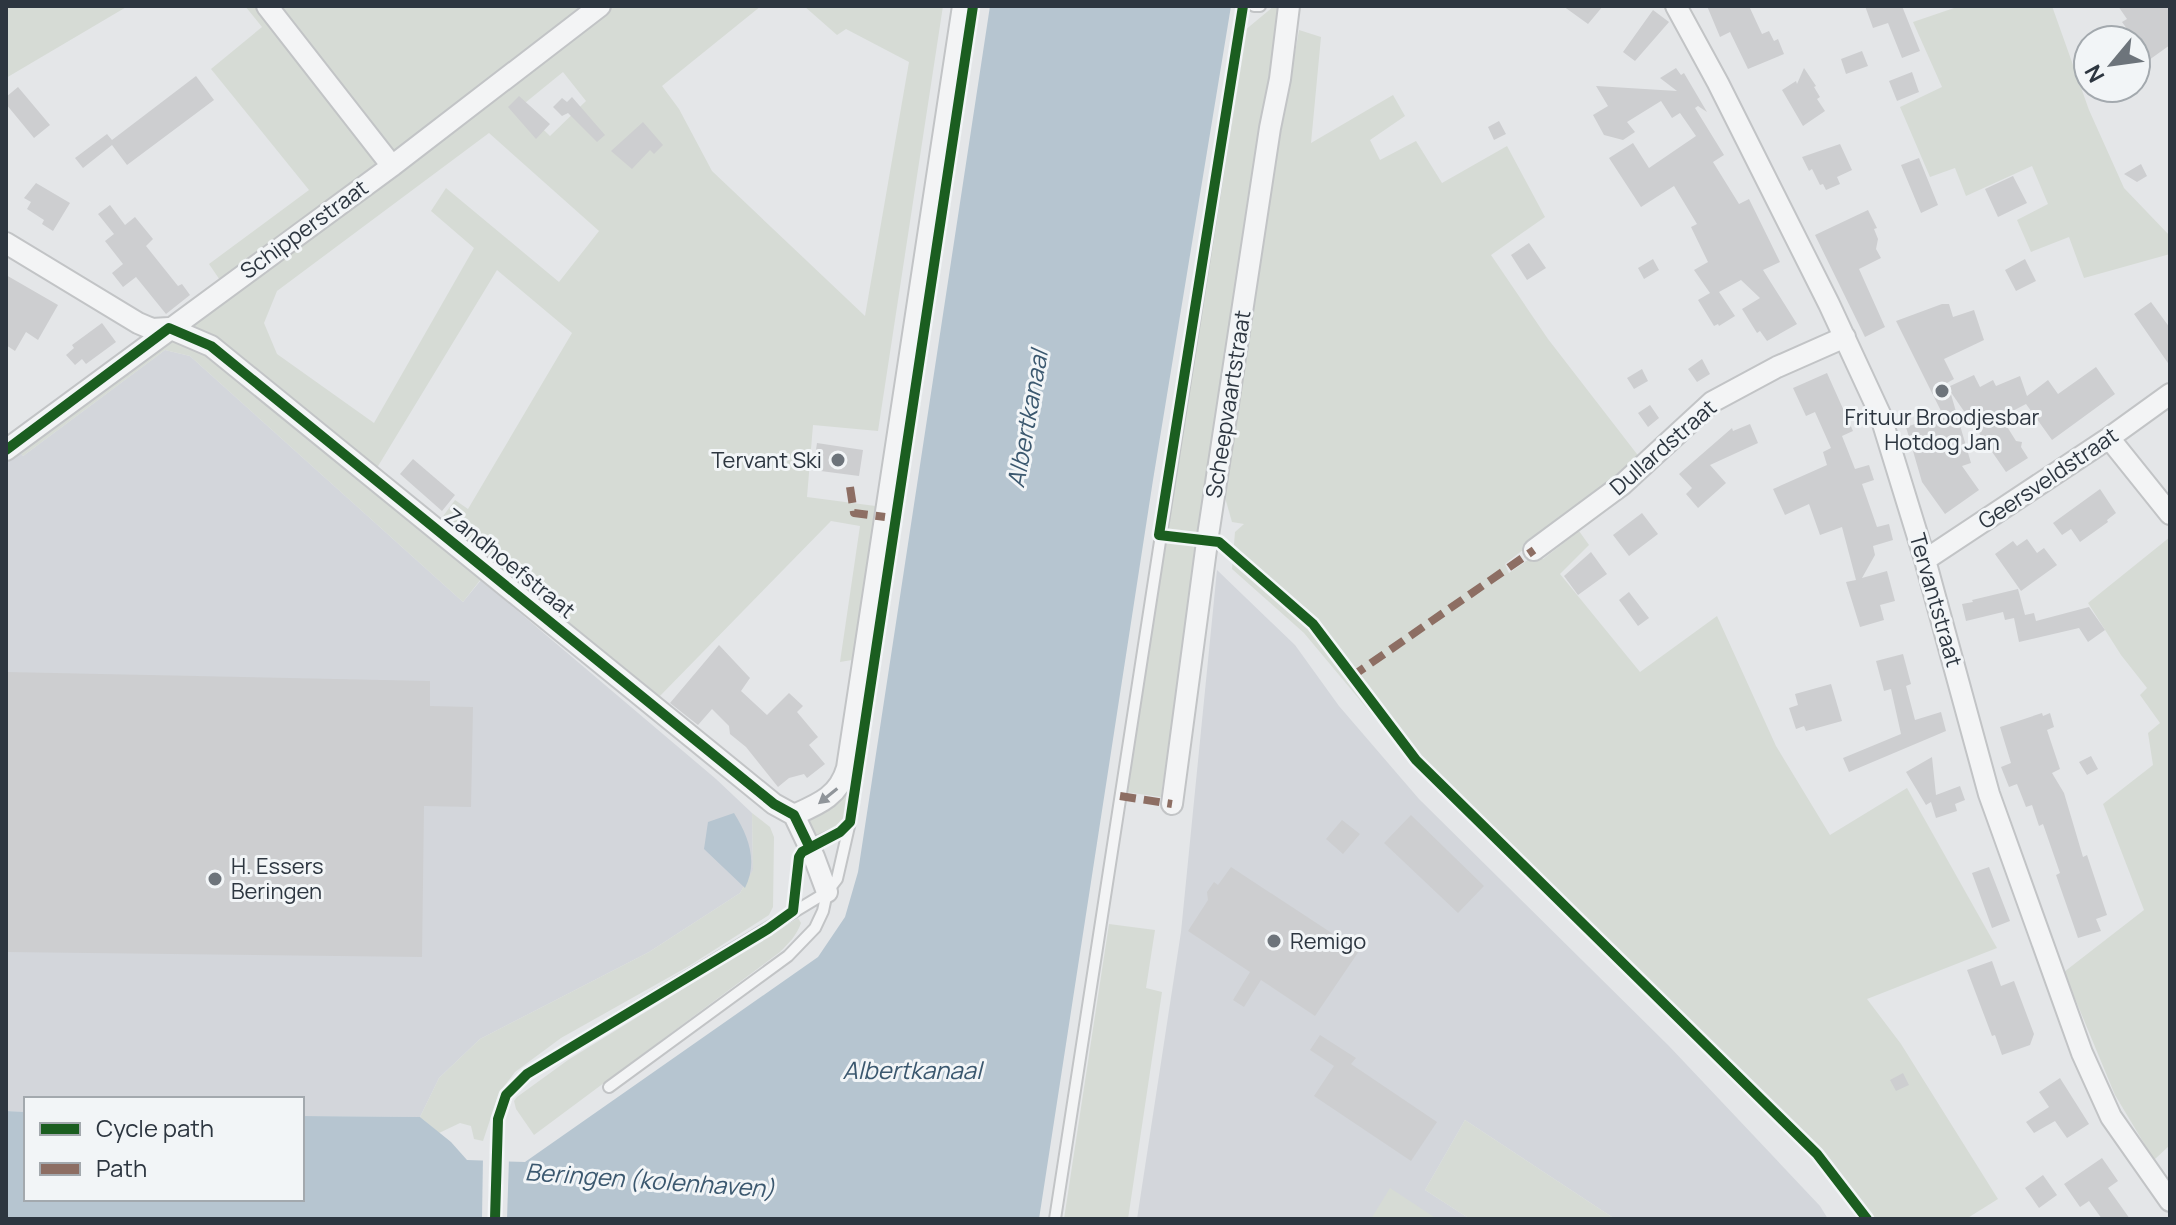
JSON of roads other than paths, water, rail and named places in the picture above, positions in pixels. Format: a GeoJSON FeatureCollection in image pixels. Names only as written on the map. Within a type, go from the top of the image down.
{"type":"FeatureCollection","features":[{"type":"Feature","properties":{"kind":"street"},"geometry":{"type":"LineString","coordinates":[[267,6],[392,166]]}},
{"type":"Feature","properties":{"kind":"street","name":"Schipperstraat"},"geometry":{"type":"LineString","coordinates":[[6,450],[392,166],[600,6]]}},
{"type":"Feature","properties":{"kind":"street"},"geometry":{"type":"LineString","coordinates":[[827,892],[794,815],[828,799],[844,781],[847,768],[963,6]]}},
{"type":"Feature","properties":{"kind":"street","name":"Scheepvaartstraat"},"geometry":{"type":"LineString","coordinates":[[1172,804],[1207,542],[1289,6]]}},
{"type":"Feature","properties":{"kind":"street","name":"Tervantstraat"},"geometry":{"type":"LineString","coordinates":[[1678,7],[1845,337],[1880,414],[1925,560],[1989,794],[2082,1053],[2111,1117],[2170,1201]]}},
{"type":"Feature","properties":{"kind":"street","name":"Zandhoefstraat"},"geometry":{"type":"LineString","coordinates":[[6,243],[138,323],[152,329],[169,328],[211,346],[774,804],[794,815]]}},
{"type":"Feature","properties":{"kind":"street","name":"Dullardstraat"},"geometry":{"type":"LineString","coordinates":[[1534,550],[1623,484],[1712,402],[1777,367],[1845,337]]}},
{"type":"Feature","properties":{"kind":"street","name":"Geersveldstraat"},"geometry":{"type":"LineString","coordinates":[[1925,560],[2170,394]]}},
{"type":"Feature","properties":{"kind":"street"},"geometry":{"type":"LineString","coordinates":[[2109,438],[2170,514]]}},
{"type":"Feature","properties":{"kind":"lane"},"geometry":{"type":"LineString","coordinates":[[495,1219],[498,1119],[506,1095],[527,1074],[827,892],[837,879],[850,822],[973,6]]}},
{"type":"Feature","properties":{"kind":"lane"},"geometry":{"type":"LineString","coordinates":[[1055,1219],[1243,6]]}},
{"type":"Feature","properties":{"kind":"lane"},"geometry":{"type":"LineString","coordinates":[[1254,6],[1260,6]]}},
{"type":"Feature","properties":{"kind":"lane"},"geometry":{"type":"LineString","coordinates":[[809,846],[840,832],[850,822]]}},
{"type":"Feature","properties":{"kind":"lane"},"geometry":{"type":"LineString","coordinates":[[609,1087],[788,956],[815,928],[827,892]]}},
{"type":"Feature","properties":{"kind":"water","name":"Albertkanaal"},"geometry":{"type":"Polygon","coordinates":[[[990,6],[1231,6],[1153,480],[1039,1219],[6,1219],[6,1111],[24,1112],[24,1201],[304,1201],[304,1116],[420,1117],[451,1142],[467,1160],[525,1162],[818,957],[845,917],[858,872],[990,6]]]}},
{"type":"Feature","properties":{"kind":"water"},"geometry":{"type":"Polygon","coordinates":[[[734,813],[750,850],[751,869],[745,888],[704,849],[708,822],[734,813]]]}},
{"type":"Feature","properties":{"kind":"place","name":"Frituur Broodjesbar Hotdog Jan"},"geometry":{"type":"Point","coordinates":[1942,391]}},
{"type":"Feature","properties":{"kind":"place","name":"Tervant Ski"},"geometry":{"type":"Point","coordinates":[838,460]}},
{"type":"Feature","properties":{"kind":"place","name":"H. Essers Beringen"},"geometry":{"type":"Point","coordinates":[215,879]}},
{"type":"Feature","properties":{"kind":"place","name":"Remigo"},"geometry":{"type":"Point","coordinates":[1274,941]}},
{"type":"Feature","properties":{"kind":"water label","name":"Beringen (kolenhaven)"},"geometry":{"type":"Point","coordinates":[650,1181]}}]}
